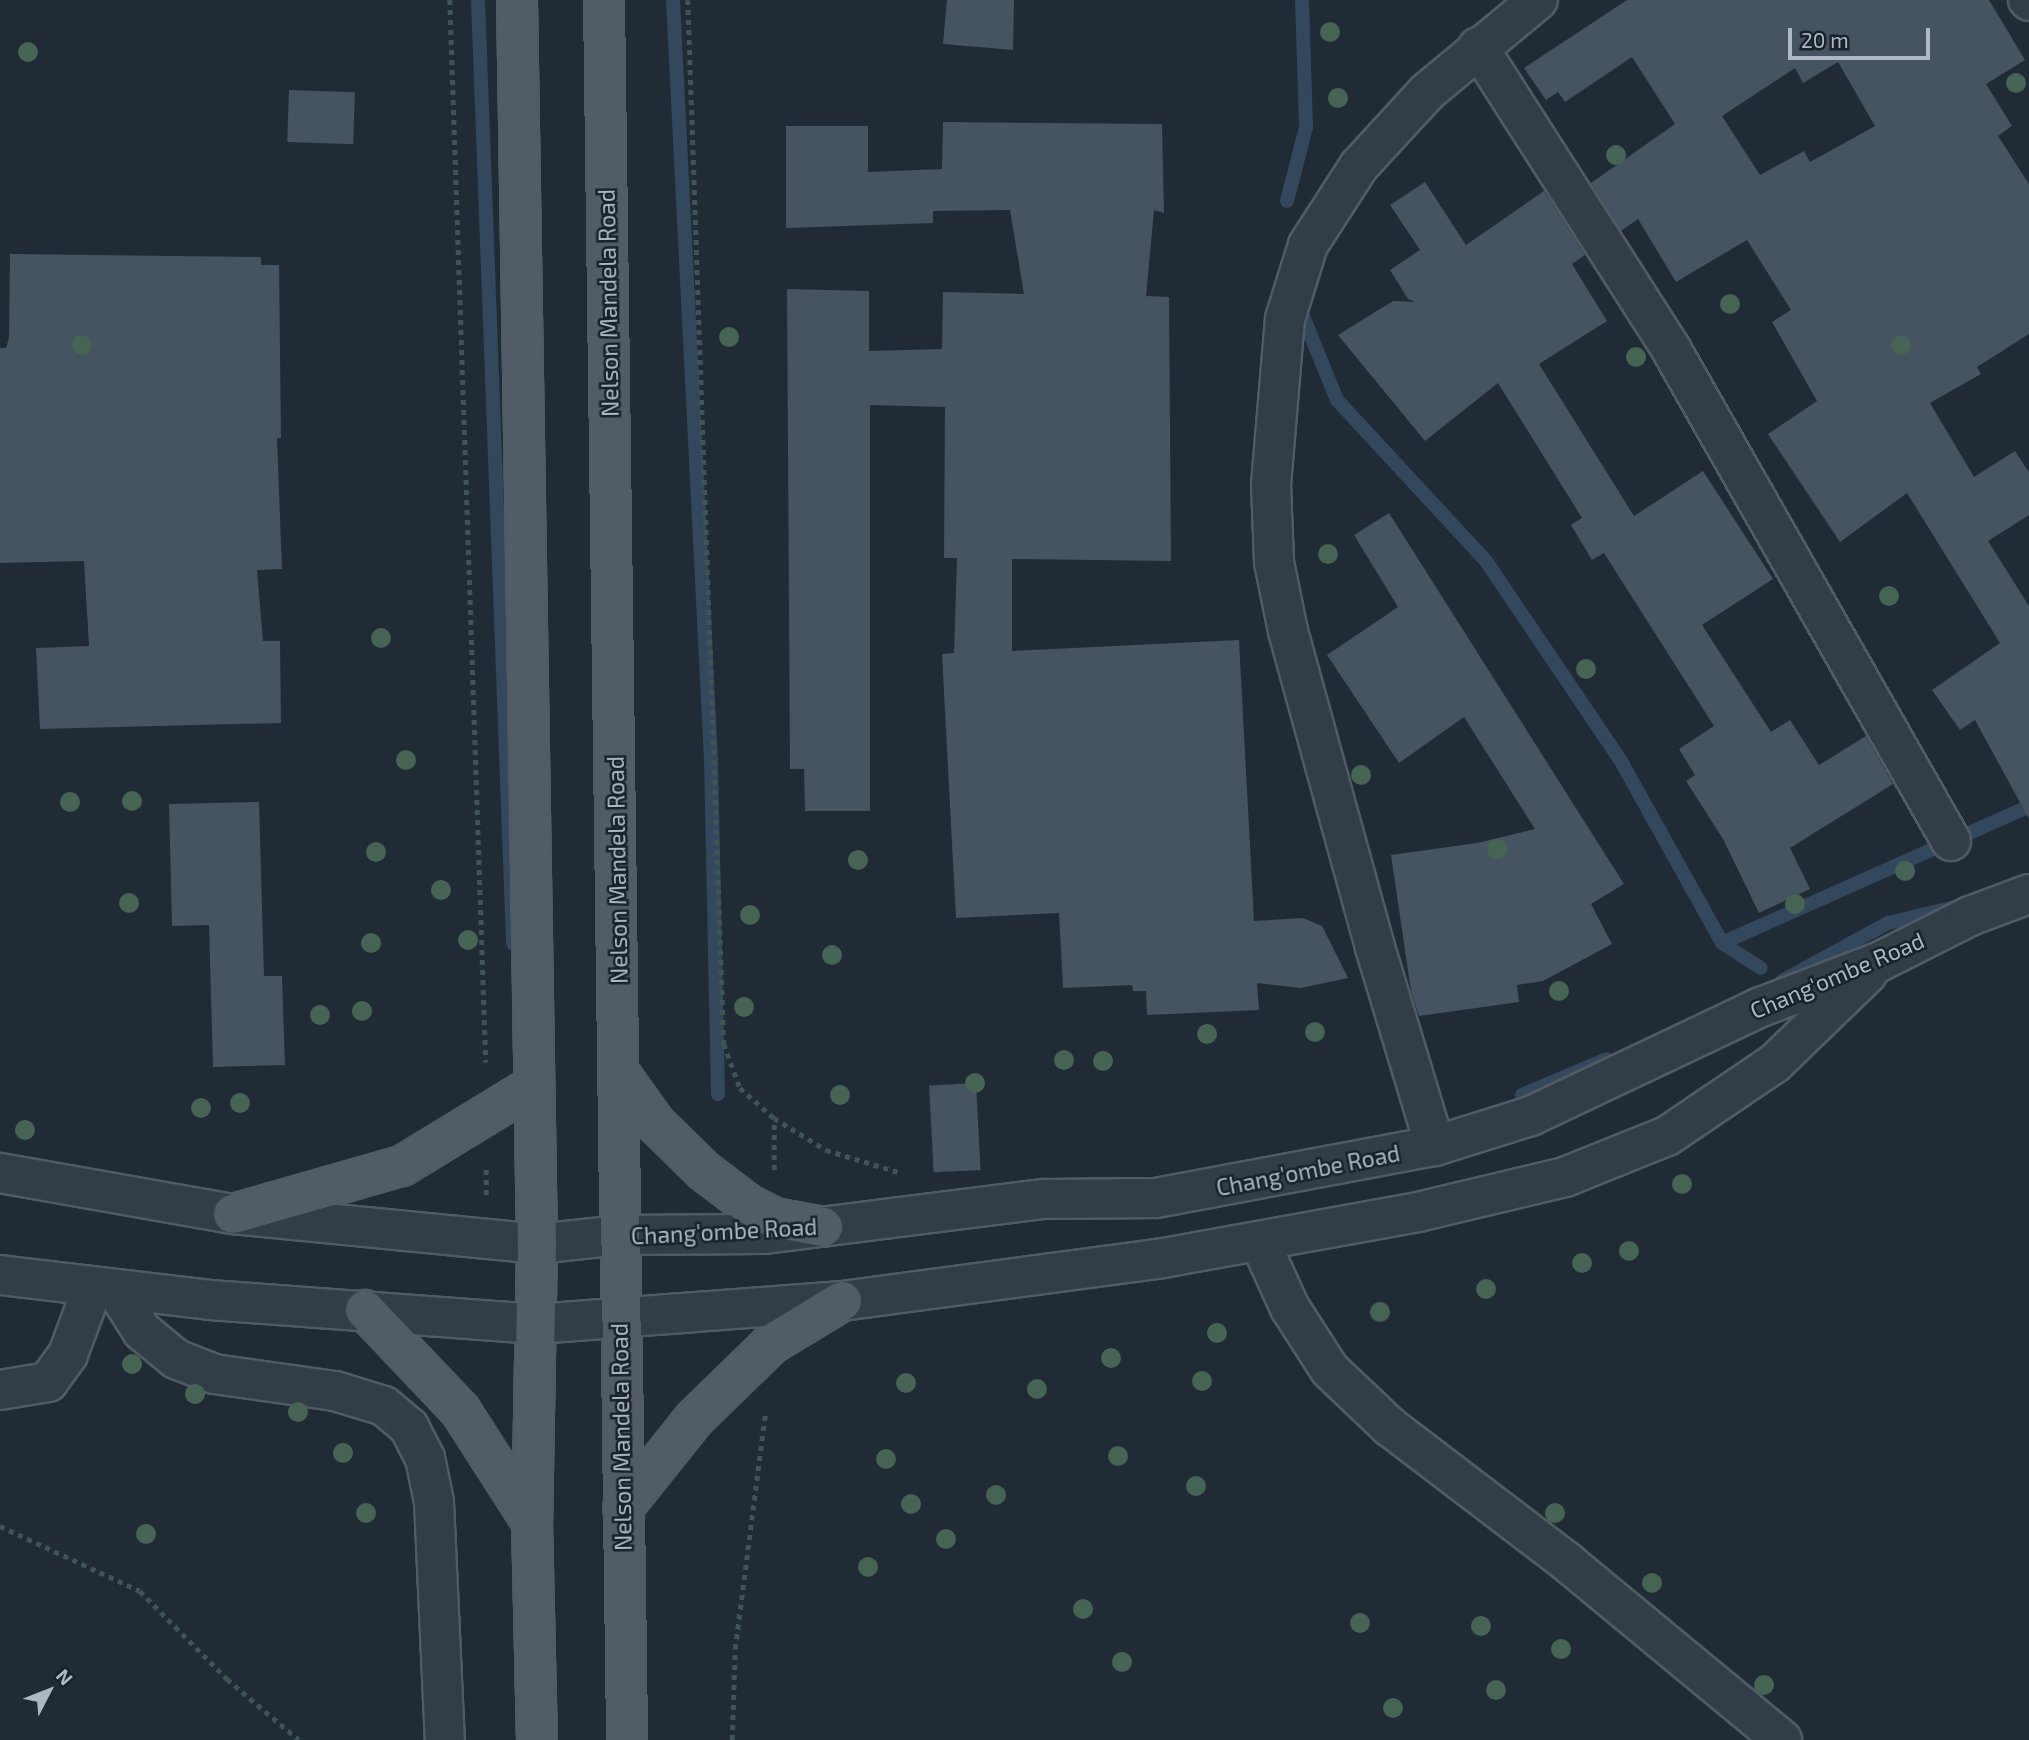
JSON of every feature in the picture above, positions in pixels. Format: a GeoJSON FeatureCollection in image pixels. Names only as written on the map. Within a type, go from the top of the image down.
{"type":"FeatureCollection","features":[{"type":"Feature","properties":{"kind":"main road"},"geometry":{"type":"LineString","coordinates":[[517,0],[537,1244],[532,1522],[537,1740]]}},
{"type":"Feature","properties":{"kind":"main road","name":"Nelson Mandela Road"},"geometry":{"type":"LineString","coordinates":[[604,0],[620,1074],[619,1321],[628,1740]]}},
{"type":"Feature","properties":{"kind":"main road"},"geometry":{"type":"LineString","coordinates":[[620,1074],[655,1123],[704,1171],[774,1218],[823,1227]]}},
{"type":"Feature","properties":{"kind":"main road"},"geometry":{"type":"LineString","coordinates":[[233,1214],[402,1166],[488,1116],[533,1086]]}},
{"type":"Feature","properties":{"kind":"main road"},"geometry":{"type":"LineString","coordinates":[[623,1507],[694,1419],[771,1344],[842,1301]]}},
{"type":"Feature","properties":{"kind":"main road"},"geometry":{"type":"LineString","coordinates":[[365,1310],[460,1410],[532,1522]]}},
{"type":"Feature","properties":{"kind":"street"},"geometry":{"type":"LineString","coordinates":[[1435,1146],[1374,947],[1288,631],[1275,562],[1271,485],[1285,318],[1308,244],[1359,166],[1427,92],[1478,47],[1538,0]]}},
{"type":"Feature","properties":{"kind":"street"},"geometry":{"type":"LineString","coordinates":[[1478,47],[1671,349],[1951,841]]}},
{"type":"Feature","properties":{"kind":"street","name":"Chang'ombe Road"},"geometry":{"type":"LineString","coordinates":[[0,1173],[233,1214],[485,1242],[537,1244],[621,1236],[765,1234],[1044,1199],[1156,1198],[1435,1146],[1531,1116],[1761,1007],[1879,962],[1969,916],[2029,894]]}},
{"type":"Feature","properties":{"kind":"street"},"geometry":{"type":"LineString","coordinates":[[0,1275],[105,1288],[536,1324],[619,1321],[842,1301],[1260,1242],[1419,1212],[1565,1177],[1667,1136],[1775,1063],[1879,962]]}},
{"type":"Feature","properties":{"kind":"street"},"geometry":{"type":"LineString","coordinates":[[1260,1242],[1290,1308],[1331,1370],[1350,1389],[1401,1436],[1567,1562],[1782,1740]]}},
{"type":"Feature","properties":{"kind":"street"},"geometry":{"type":"LineString","coordinates":[[0,1390],[48,1382],[68,1354],[105,1288]]}},
{"type":"Feature","properties":{"kind":"street"},"geometry":{"type":"LineString","coordinates":[[105,1288],[142,1331],[176,1359],[214,1374],[335,1391],[384,1406],[409,1427],[425,1458],[434,1502],[445,1740]]}},
{"type":"Feature","properties":{"kind":"path"},"geometry":{"type":"LineString","coordinates":[[450,0],[488,1116],[485,1242]]}},
{"type":"Feature","properties":{"kind":"path"},"geometry":{"type":"LineString","coordinates":[[688,0],[724,1044],[740,1088],[774,1118],[826,1150],[912,1176]]}},
{"type":"Feature","properties":{"kind":"path"},"geometry":{"type":"LineString","coordinates":[[774,1118],[774,1218]]}},
{"type":"Feature","properties":{"kind":"path"},"geometry":{"type":"LineString","coordinates":[[732,1740],[735,1649],[760,1474],[771,1344]]}},
{"type":"Feature","properties":{"kind":"path"},"geometry":{"type":"LineString","coordinates":[[0,1526],[140,1591],[227,1679],[299,1740]]}},
{"type":"Feature","properties":{"kind":"building"},"geometry":{"type":"Polygon","coordinates":[[[947,0],[1014,0],[1013,50],[943,44],[947,0]]]}},
{"type":"Feature","properties":{"kind":"building"},"geometry":{"type":"Polygon","coordinates":[[[1627,0],[1989,0],[2025,60],[1986,84],[2012,126],[1998,136],[2029,184],[2029,334],[1977,367],[1981,374],[1930,403],[1974,477],[2015,451],[2029,472],[2029,515],[1988,541],[2029,606],[2029,819],[1975,720],[1960,730],[1932,690],[2000,643],[1907,493],[1840,542],[1768,434],[1817,401],[1772,322],[1791,310],[1747,240],[1676,282],[1638,219],[1621,231],[1591,183],[1675,124],[1632,57],[1565,102],[1558,92],[1546,100],[1524,68],[1627,0]],[[1838,62],[1803,83],[1795,68],[1722,116],[1760,175],[1804,151],[1810,162],[1875,126],[1838,62]]]}},
{"type":"Feature","properties":{"kind":"building"},"geometry":{"type":"Polygon","coordinates":[[[289,90],[355,92],[353,144],[287,142],[289,90]]]}},
{"type":"Feature","properties":{"kind":"building"},"geometry":{"type":"Polygon","coordinates":[[[943,122],[1162,124],[1164,213],[1154,210],[1146,296],[1169,297],[1171,561],[1012,559],[1012,651],[1239,640],[1254,921],[1303,918],[1322,926],[1348,978],[1301,988],[1257,983],[1259,1010],[1147,1015],[1146,991],[1133,991],[1132,985],[1063,988],[1059,913],[956,918],[942,654],[954,653],[957,558],[944,558],[945,407],[870,405],[870,811],[805,811],[804,769],[790,769],[787,289],[869,291],[869,351],[942,349],[943,292],[1024,294],[1010,210],[933,211],[933,223],[786,228],[786,126],[868,126],[868,172],[942,169],[943,122]]]}},
{"type":"Feature","properties":{"kind":"building"},"geometry":{"type":"Polygon","coordinates":[[[1425,182],[1466,245],[1544,191],[1585,255],[1572,264],[1607,321],[1539,364],[1634,516],[1703,471],[1773,579],[1702,625],[1771,732],[1790,720],[1819,765],[1866,736],[1893,784],[1790,848],[1810,889],[1759,913],[1723,839],[1686,781],[1695,775],[1679,749],[1714,726],[1604,553],[1592,560],[1571,525],[1582,518],[1498,383],[1425,441],[1338,335],[1393,301],[1416,302],[1408,299],[1390,270],[1420,250],[1390,205],[1425,182]]]}},
{"type":"Feature","properties":{"kind":"building"},"geometry":{"type":"Polygon","coordinates":[[[10,254],[261,257],[261,265],[279,265],[281,438],[277,438],[282,569],[257,570],[263,641],[280,641],[281,723],[40,729],[36,648],[89,646],[84,561],[0,563],[0,348],[6,348],[9,338],[10,254]]]}},
{"type":"Feature","properties":{"kind":"building"},"geometry":{"type":"Polygon","coordinates":[[[1389,513],[1624,884],[1591,904],[1612,944],[1543,981],[1517,985],[1519,1002],[1419,1016],[1411,991],[1391,855],[1477,843],[1535,829],[1464,717],[1399,763],[1327,655],[1398,607],[1354,535],[1389,513]]]}},
{"type":"Feature","properties":{"kind":"building"},"geometry":{"type":"Polygon","coordinates":[[[259,802],[264,976],[282,976],[285,1065],[213,1067],[209,925],[172,926],[169,804],[259,802]]]}},
{"type":"Feature","properties":{"kind":"building"},"geometry":{"type":"Polygon","coordinates":[[[976,1083],[981,1170],[934,1172],[929,1085],[976,1083]]]}},
{"type":"Feature","properties":{"kind":"waterway"},"geometry":{"type":"LineString","coordinates":[[478,0],[513,943]]}},
{"type":"Feature","properties":{"kind":"waterway"},"geometry":{"type":"LineString","coordinates":[[673,0],[711,760],[718,1094]]}},
{"type":"Feature","properties":{"kind":"waterway"},"geometry":{"type":"LineString","coordinates":[[1287,201],[1306,127],[1302,0]]}},
{"type":"Feature","properties":{"kind":"waterway"},"geometry":{"type":"LineString","coordinates":[[1298,304],[1337,400],[1486,561],[1622,763],[1722,943],[1761,968]]}},
{"type":"Feature","properties":{"kind":"waterway"},"geometry":{"type":"LineString","coordinates":[[1722,943],[2029,806]]}},
{"type":"Feature","properties":{"kind":"waterway"},"geometry":{"type":"LineString","coordinates":[[1782,981],[1888,923],[1955,907]]}},
{"type":"Feature","properties":{"kind":"waterway"},"geometry":{"type":"LineString","coordinates":[[1522,1095],[1607,1059]]}}]}
